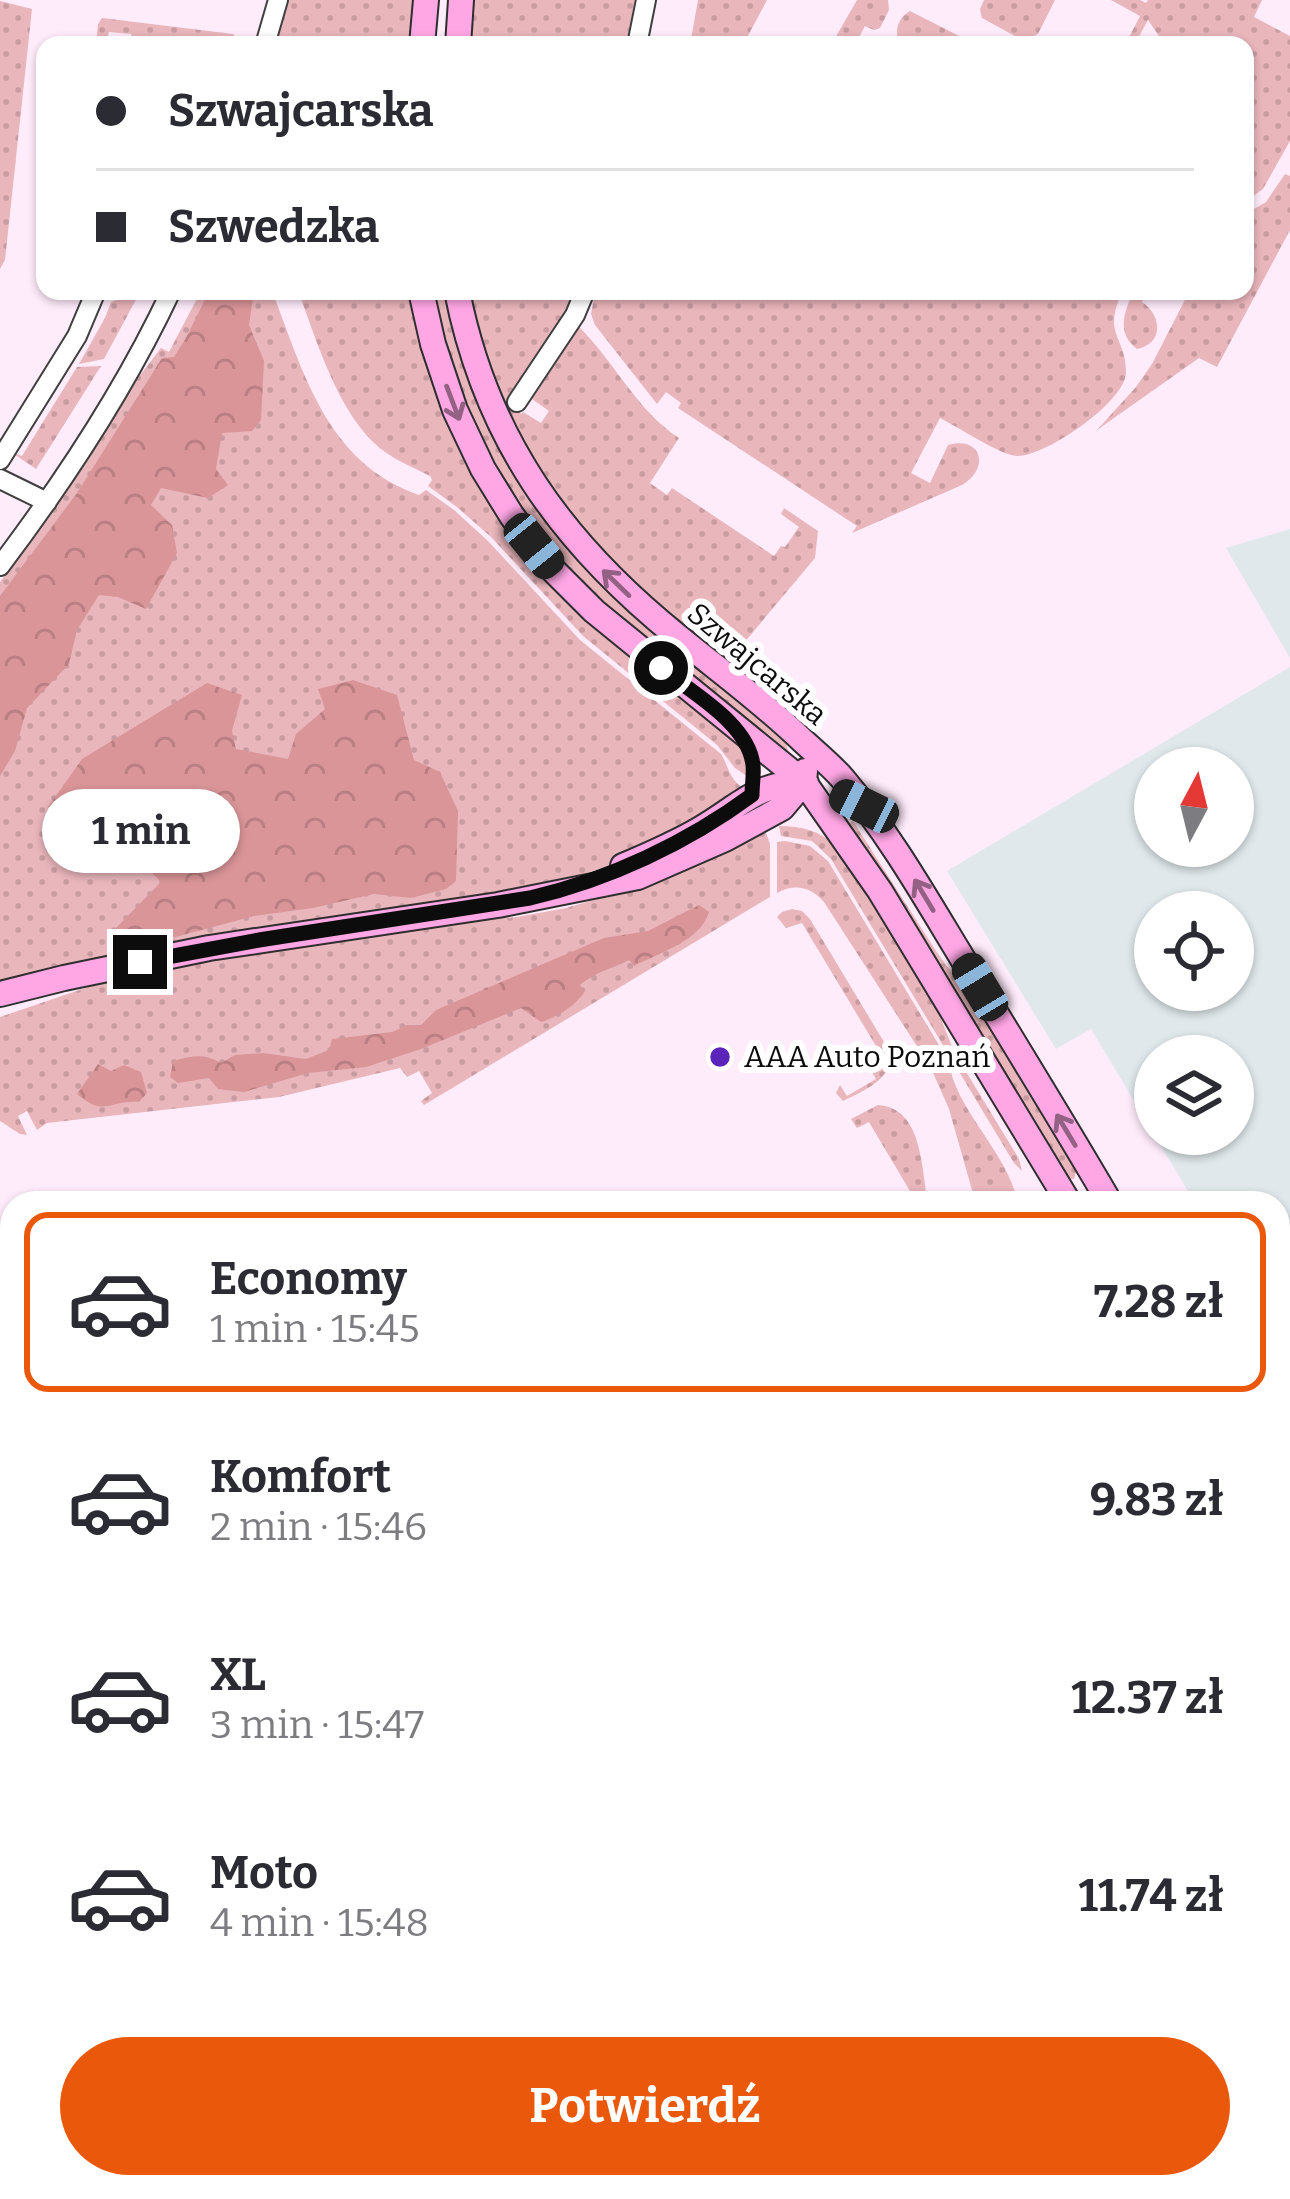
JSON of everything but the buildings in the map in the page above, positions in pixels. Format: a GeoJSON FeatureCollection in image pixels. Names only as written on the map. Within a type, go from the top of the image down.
{"type":"FeatureCollection","features":[{"type":"Feature","properties":{"kind":"street"},"geometry":{"type":"LineString","coordinates":[[268,36],[278,0]]}},
{"type":"Feature","properties":{"kind":"street"},"geometry":{"type":"LineString","coordinates":[[423,36],[426,0]]}},
{"type":"Feature","properties":{"kind":"street"},"geometry":{"type":"LineString","coordinates":[[459,36],[461,0]]}},
{"type":"Feature","properties":{"kind":"street"},"geometry":{"type":"LineString","coordinates":[[639,36],[646,0]]}},
{"type":"Feature","properties":{"kind":"street"},"geometry":{"type":"LineString","coordinates":[[0,460],[76,336],[92,300]]}},
{"type":"Feature","properties":{"kind":"street"},"geometry":{"type":"LineString","coordinates":[[0,566],[110,404],[166,300]]}},
{"type":"Feature","properties":{"kind":"street","name":"Szwajcarska"},"geometry":{"type":"LineString","coordinates":[[423,300],[455,410],[512,516],[584,602],[803,782],[880,891],[1062,1191]]}},
{"type":"Feature","properties":{"kind":"street","name":"Szwajcarska"},"geometry":{"type":"LineString","coordinates":[[460,300],[487,395],[523,469],[560,522],[638,603],[761,702],[831,766],[864,806],[919,887],[1103,1191]]}},
{"type":"Feature","properties":{"kind":"street"},"geometry":{"type":"LineString","coordinates":[[517,402],[581,300]]}},
{"type":"Feature","properties":{"kind":"street"},"geometry":{"type":"LineString","coordinates":[[0,479],[47,502]]}},
{"type":"Feature","properties":{"kind":"street"},"geometry":{"type":"LineString","coordinates":[[736,727],[753,765],[752,795]]}},
{"type":"Feature","properties":{"kind":"street"},"geometry":{"type":"LineString","coordinates":[[0,994],[259,940],[498,905],[638,877],[782,808],[803,782],[806,768],[801,740]]}},
{"type":"Feature","properties":{"kind":"street"},"geometry":{"type":"LineString","coordinates":[[571,889],[661,850],[778,783],[826,788],[864,806]]}},
{"type":"Feature","properties":{"kind":"street"},"geometry":{"type":"LineString","coordinates":[[764,819],[801,818],[836,826]]}},
{"type":"Feature","properties":{"kind":"street"},"geometry":{"type":"LineString","coordinates":[[0,1011],[140,962]]}},
{"type":"Feature","properties":{"kind":"shaded area"},"geometry":{"type":"Polygon","coordinates":[[[289,0],[416,0],[413,36],[279,36],[289,0]]]}},
{"type":"Feature","properties":{"kind":"shaded area"},"geometry":{"type":"Polygon","coordinates":[[[471,0],[635,0],[628,36],[469,36],[471,0]]]}},
{"type":"Feature","properties":{"kind":"shaded area"},"geometry":{"type":"Polygon","coordinates":[[[698,0],[767,0],[748,36],[692,36],[698,0]]]}},
{"type":"Feature","properties":{"kind":"shaded area"},"geometry":{"type":"Polygon","coordinates":[[[857,0],[888,0],[889,10],[880,28],[865,26],[860,36],[836,36],[857,0]]]}},
{"type":"Feature","properties":{"kind":"shaded area"},"geometry":{"type":"Polygon","coordinates":[[[984,0],[1055,0],[1034,36],[1015,36],[982,18],[984,0]]]}},
{"type":"Feature","properties":{"kind":"shaded area"},"geometry":{"type":"Polygon","coordinates":[[[1111,0],[1262,0],[1254,17],[1290,36],[1290,141],[1263,189],[1254,196],[1254,36],[1159,36],[1148,20],[1139,36],[1130,36],[1140,16],[1111,0]]]}},
{"type":"Feature","properties":{"kind":"shaded area"},"geometry":{"type":"Polygon","coordinates":[[[0,1],[32,9],[5,260],[0,269],[0,1]]]}},
{"type":"Feature","properties":{"kind":"shaded area"},"geometry":{"type":"Polygon","coordinates":[[[910,11],[959,36],[897,36],[902,17],[910,11]]]}},
{"type":"Feature","properties":{"kind":"shaded area"},"geometry":{"type":"Polygon","coordinates":[[[102,18],[235,36],[109,32],[97,36],[102,18]]]}},
{"type":"Feature","properties":{"kind":"shaded area"},"geometry":{"type":"Polygon","coordinates":[[[1285,174],[1290,176],[1290,230],[1254,298],[1254,209],[1266,202],[1285,174]]]}},
{"type":"Feature","properties":{"kind":"shaded area"},"geometry":{"type":"Polygon","coordinates":[[[136,300],[104,359],[79,364],[105,318],[111,302],[136,300]]]}},
{"type":"Feature","properties":{"kind":"shaded area"},"geometry":{"type":"Polygon","coordinates":[[[196,300],[275,300],[308,384],[340,438],[388,480],[419,495],[426,490],[454,510],[580,640],[721,754],[743,788],[737,796],[638,855],[582,875],[517,891],[0,984],[0,582],[74,480],[138,378],[161,348],[169,352],[196,300]]]}},
{"type":"Feature","properties":{"kind":"shaded area"},"geometry":{"type":"Polygon","coordinates":[[[301,300],[414,300],[481,486],[740,744],[747,776],[717,745],[583,636],[491,537],[428,486],[430,476],[371,440],[344,402],[301,300]]]}},
{"type":"Feature","properties":{"kind":"shaded area"},"geometry":{"type":"Polygon","coordinates":[[[434,300],[451,300],[546,520],[600,582],[785,738],[790,759],[613,616],[560,562],[495,469],[451,364],[434,300]]]}},
{"type":"Feature","properties":{"kind":"shaded area"},"geometry":{"type":"Polygon","coordinates":[[[469,300],[570,300],[510,395],[521,414],[541,423],[549,411],[532,399],[579,327],[638,400],[679,438],[650,483],[667,495],[672,488],[774,556],[799,527],[781,514],[784,508],[818,531],[815,558],[743,644],[755,655],[734,667],[613,567],[538,474],[490,374],[469,300]]]}},
{"type":"Feature","properties":{"kind":"shaded area"},"geometry":{"type":"Polygon","coordinates":[[[593,300],[1119,300],[1114,326],[1126,373],[1112,398],[1082,426],[1030,454],[1000,451],[940,418],[911,473],[930,483],[948,445],[959,443],[978,455],[971,478],[852,533],[857,526],[678,408],[681,403],[666,392],[657,404],[591,314],[593,300]]]}},
{"type":"Feature","properties":{"kind":"shaded area"},"geometry":{"type":"Polygon","coordinates":[[[1130,300],[1143,300],[1153,314],[1156,335],[1146,346],[1137,349],[1130,343],[1125,314],[1130,300]]]}},
{"type":"Feature","properties":{"kind":"shaded area"},"geometry":{"type":"Polygon","coordinates":[[[1185,300],[1253,300],[1217,367],[1199,358],[1097,430],[1152,364],[1185,300]]]}},
{"type":"Feature","properties":{"kind":"shaded area"},"geometry":{"type":"Polygon","coordinates":[[[101,366],[36,469],[11,452],[22,456],[77,367],[101,366]]]}},
{"type":"Feature","properties":{"kind":"shaded area"},"geometry":{"type":"Polygon","coordinates":[[[1290,529],[1290,658],[1226,548],[1290,529]]]}},
{"type":"Feature","properties":{"kind":"shaded area"},"geometry":{"type":"Polygon","coordinates":[[[1290,667],[1290,1191],[1188,1191],[1166,1155],[1254,1155],[1254,1035],[1134,1035],[1134,1101],[1091,1029],[1056,1049],[947,871],[1134,760],[1134,867],[1254,867],[1254,747],[1155,747],[1290,667]]]}},
{"type":"Feature","properties":{"kind":"shaded area"},"geometry":{"type":"Polygon","coordinates":[[[853,821],[1072,1159],[1074,1179],[1066,1179],[847,824],[853,821]]]}},
{"type":"Feature","properties":{"kind":"shaded area"},"geometry":{"type":"Polygon","coordinates":[[[779,826],[810,830],[836,845],[931,993],[954,1052],[1022,1171],[831,859],[812,841],[781,836],[779,826]]]}},
{"type":"Feature","properties":{"kind":"shaded area"},"geometry":{"type":"Polygon","coordinates":[[[765,830],[770,844],[770,897],[424,1105],[421,1101],[432,1093],[419,1071],[407,1077],[400,1068],[279,1097],[47,1123],[37,1130],[27,1111],[18,1116],[27,1135],[0,1121],[0,1017],[97,984],[183,963],[566,908],[635,888],[765,830]]]}},
{"type":"Feature","properties":{"kind":"shaded area"},"geometry":{"type":"Polygon","coordinates":[[[777,842],[810,846],[828,861],[948,1060],[960,1095],[1015,1191],[972,1190],[949,1109],[931,1068],[824,902],[802,888],[777,893],[777,842]]]}},
{"type":"Feature","properties":{"kind":"shaded area"},"geometry":{"type":"Polygon","coordinates":[[[792,909],[810,919],[890,1052],[882,1077],[843,1101],[836,1093],[840,1085],[847,1096],[876,1079],[870,1063],[882,1056],[802,923],[786,928],[777,917],[792,909]]]}},
{"type":"Feature","properties":{"kind":"shaded area"},"geometry":{"type":"Polygon","coordinates":[[[878,1105],[904,1117],[917,1142],[926,1191],[910,1191],[869,1122],[857,1128],[851,1119],[878,1105]]]}},
{"type":"Feature","properties":{"kind":"green space"},"geometry":{"type":"Polygon","coordinates":[[[205,300],[253,300],[249,325],[264,361],[261,420],[252,431],[222,433],[216,469],[228,485],[208,498],[161,488],[151,505],[172,525],[177,553],[146,609],[99,595],[77,630],[69,664],[27,708],[15,751],[0,776],[0,596],[77,493],[162,358],[174,357],[205,300]]]}},
{"type":"Feature","properties":{"kind":"green space"},"geometry":{"type":"Polygon","coordinates":[[[353,680],[397,695],[414,760],[440,772],[458,811],[456,881],[446,889],[411,898],[374,894],[254,916],[172,938],[111,941],[114,930],[161,882],[152,873],[140,833],[162,801],[149,791],[88,832],[48,807],[82,759],[207,683],[242,695],[232,731],[236,749],[288,759],[296,734],[325,709],[318,689],[353,680]]]}},
{"type":"Feature","properties":{"kind":"green space"},"geometry":{"type":"Polygon","coordinates":[[[699,905],[709,912],[688,938],[634,966],[629,960],[591,977],[580,985],[584,993],[575,1003],[541,1022],[521,1008],[366,1067],[308,1073],[244,1092],[218,1089],[209,1078],[178,1083],[170,1077],[173,1061],[186,1058],[221,1063],[235,1055],[263,1053],[306,1059],[329,1050],[332,1039],[421,1025],[436,1010],[604,938],[648,931],[699,905]]]}},
{"type":"Feature","properties":{"kind":"green space"},"geometry":{"type":"Polygon","coordinates":[[[98,1064],[111,1071],[124,1065],[141,1072],[147,1093],[139,1102],[100,1107],[86,1101],[77,1094],[98,1064]]]}},
{"type":"Feature","properties":{"kind":"place","name":"AAA Auto Poznań"},"geometry":{"type":"Point","coordinates":[720,1057]}},
{"type":"Feature","properties":{"kind":"route"},"geometry":{"type":"LineString","coordinates":[[140,962],[571,889],[700,830],[752,795],[753,765],[736,727],[661,668]]}}]}
